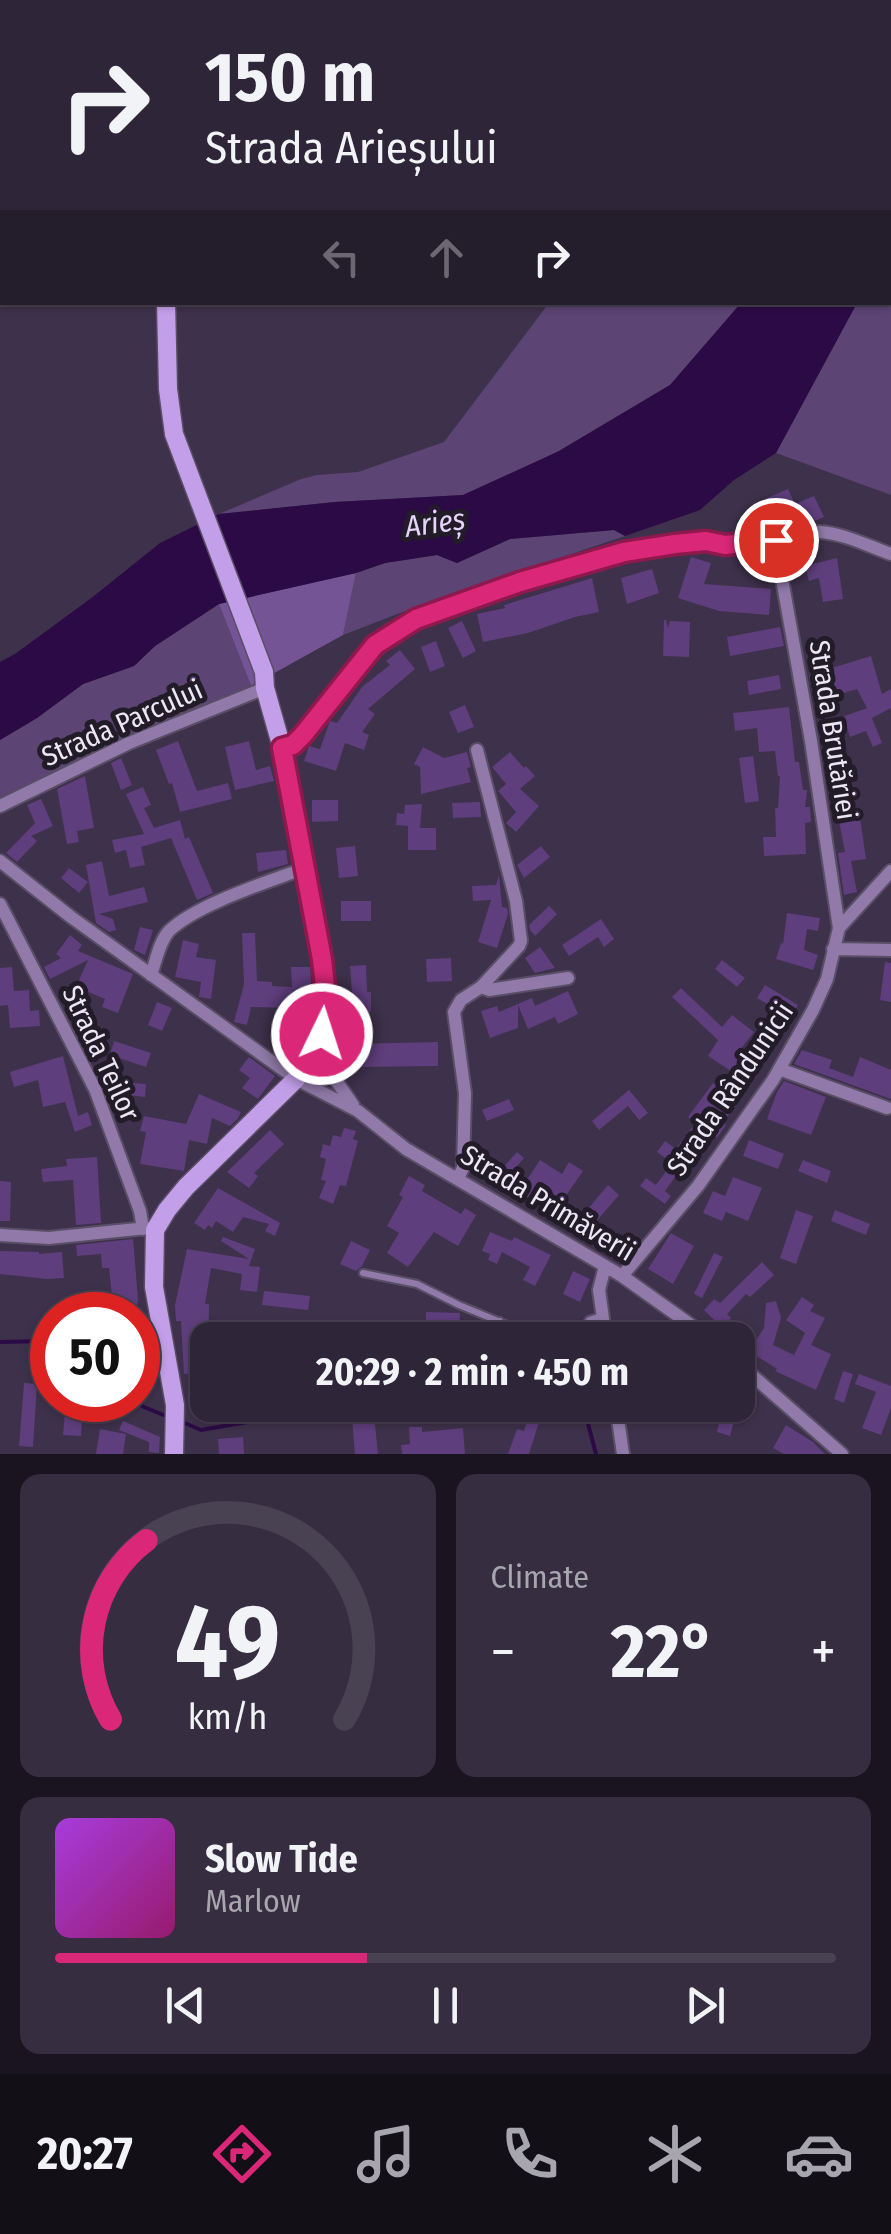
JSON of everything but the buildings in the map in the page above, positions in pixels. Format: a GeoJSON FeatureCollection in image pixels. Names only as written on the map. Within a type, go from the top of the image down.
{"type":"FeatureCollection","features":[{"type":"Feature","properties":{"kind":"main road"},"geometry":{"type":"LineString","coordinates":[[166,305],[172,420],[186,471],[201,502],[265,680],[282,748],[325,977],[322,1034],[315,1052],[296,1079],[149,1229],[154,1286],[175,1405],[174,1454]]}},
{"type":"Feature","properties":{"kind":"street"},"geometry":{"type":"LineString","coordinates":[[282,748],[293,745],[303,735],[375,645],[416,619],[520,582],[624,552],[706,541],[725,545],[776,540],[796,532],[831,533],[891,554]]}},
{"type":"Feature","properties":{"kind":"street","name":"Strada Brutăriei"},"geometry":{"type":"LineString","coordinates":[[776,540],[812,742],[839,928]]}},
{"type":"Feature","properties":{"kind":"street","name":"Strada Parcului"},"geometry":{"type":"LineString","coordinates":[[0,806],[265,680]]}},
{"type":"Feature","properties":{"kind":"street"},"geometry":{"type":"LineString","coordinates":[[458,1178],[463,1168],[465,1093],[454,1012],[460,1000],[481,987],[520,946],[521,937],[516,901],[477,750]]}},
{"type":"Feature","properties":{"kind":"street"},"geometry":{"type":"LineString","coordinates":[[0,861],[296,1079],[358,1111]]}},
{"type":"Feature","properties":{"kind":"street"},"geometry":{"type":"LineString","coordinates":[[152,975],[166,933],[225,899],[305,868]]}},
{"type":"Feature","properties":{"kind":"street","name":"Strada Rândunicii"},"geometry":{"type":"LineString","coordinates":[[622,1276],[698,1186],[779,1068],[827,979],[839,928],[891,871]]}},
{"type":"Feature","properties":{"kind":"street","name":"Strada Teilor"},"geometry":{"type":"LineString","coordinates":[[0,904],[95,1088],[149,1229]]}},
{"type":"Feature","properties":{"kind":"street"},"geometry":{"type":"LineString","coordinates":[[833,949],[891,950]]}},
{"type":"Feature","properties":{"kind":"street"},"geometry":{"type":"LineString","coordinates":[[481,987],[489,990],[568,978]]}},
{"type":"Feature","properties":{"kind":"street"},"geometry":{"type":"LineString","coordinates":[[322,1034],[333,1076],[358,1111]]}},
{"type":"Feature","properties":{"kind":"street"},"geometry":{"type":"LineString","coordinates":[[779,1068],[887,1108]]}},
{"type":"Feature","properties":{"kind":"street","name":"Strada Primăverii"},"geometry":{"type":"LineString","coordinates":[[358,1111],[406,1149],[622,1276],[687,1322]]}},
{"type":"Feature","properties":{"kind":"street"},"geometry":{"type":"LineString","coordinates":[[0,1235],[49,1238],[149,1229]]}},
{"type":"Feature","properties":{"kind":"street"},"geometry":{"type":"LineString","coordinates":[[603,1322],[599,1290],[605,1266]]}},
{"type":"Feature","properties":{"kind":"street"},"geometry":{"type":"LineString","coordinates":[[755,1378],[842,1454]]}},
{"type":"Feature","properties":{"kind":"street"},"geometry":{"type":"LineString","coordinates":[[618,1422],[623,1454]]}},
{"type":"Feature","properties":{"kind":"lane"},"geometry":{"type":"LineString","coordinates":[[363,1273],[416,1284],[500,1322]]}},
{"type":"Feature","properties":{"kind":"lane"},"geometry":{"type":"LineString","coordinates":[[588,1322],[602,1316]]}},
{"type":"Feature","properties":{"kind":"shaded area"},"geometry":{"type":"Polygon","coordinates":[[[547,305],[739,305],[670,385],[554,454],[463,495],[219,514],[301,479],[358,472],[444,442],[547,305]]]}},
{"type":"Feature","properties":{"kind":"shaded area"},"geometry":{"type":"Polygon","coordinates":[[[856,305],[891,305],[891,495],[776,453],[856,305]]]}},
{"type":"Feature","properties":{"kind":"shaded area"},"geometry":{"type":"Polygon","coordinates":[[[614,530],[625,536],[343,635],[356,573],[385,563],[437,555],[457,563],[510,539],[614,530]]]}},
{"type":"Feature","properties":{"kind":"shaded area"},"geometry":{"type":"Polygon","coordinates":[[[356,573],[343,635],[251,686],[219,604],[356,573]]]}},
{"type":"Feature","properties":{"kind":"shaded area"},"geometry":{"type":"Polygon","coordinates":[[[219,604],[251,686],[0,808],[0,740],[83,684],[134,666],[155,646],[219,604]]]}},
{"type":"Feature","properties":{"kind":"water","name":"Arieș"},"geometry":{"type":"Polygon","coordinates":[[[739,305],[856,305],[776,453],[734,480],[700,510],[625,536],[614,530],[510,539],[457,563],[437,555],[385,563],[219,604],[155,646],[134,666],[83,684],[0,740],[0,662],[94,596],[160,543],[219,514],[463,495],[559,451],[670,385],[739,305]]]}},
{"type":"Feature","properties":{"kind":"waterway"},"geometry":{"type":"LineString","coordinates":[[0,1342],[30,1341]]}},
{"type":"Feature","properties":{"kind":"waterway"},"geometry":{"type":"LineString","coordinates":[[160,1414],[171,1418]]}},
{"type":"Feature","properties":{"kind":"waterway"},"geometry":{"type":"LineString","coordinates":[[180,1421],[201,1430],[247,1422]]}},
{"type":"Feature","properties":{"kind":"waterway"},"geometry":{"type":"LineString","coordinates":[[588,1422],[596,1454]]}},
{"type":"Feature","properties":{"kind":"route"},"geometry":{"type":"LineString","coordinates":[[322,1034],[325,977],[282,748],[293,745],[303,735],[375,645],[416,619],[520,582],[624,552],[706,541],[725,545],[776,540]]}}]}
